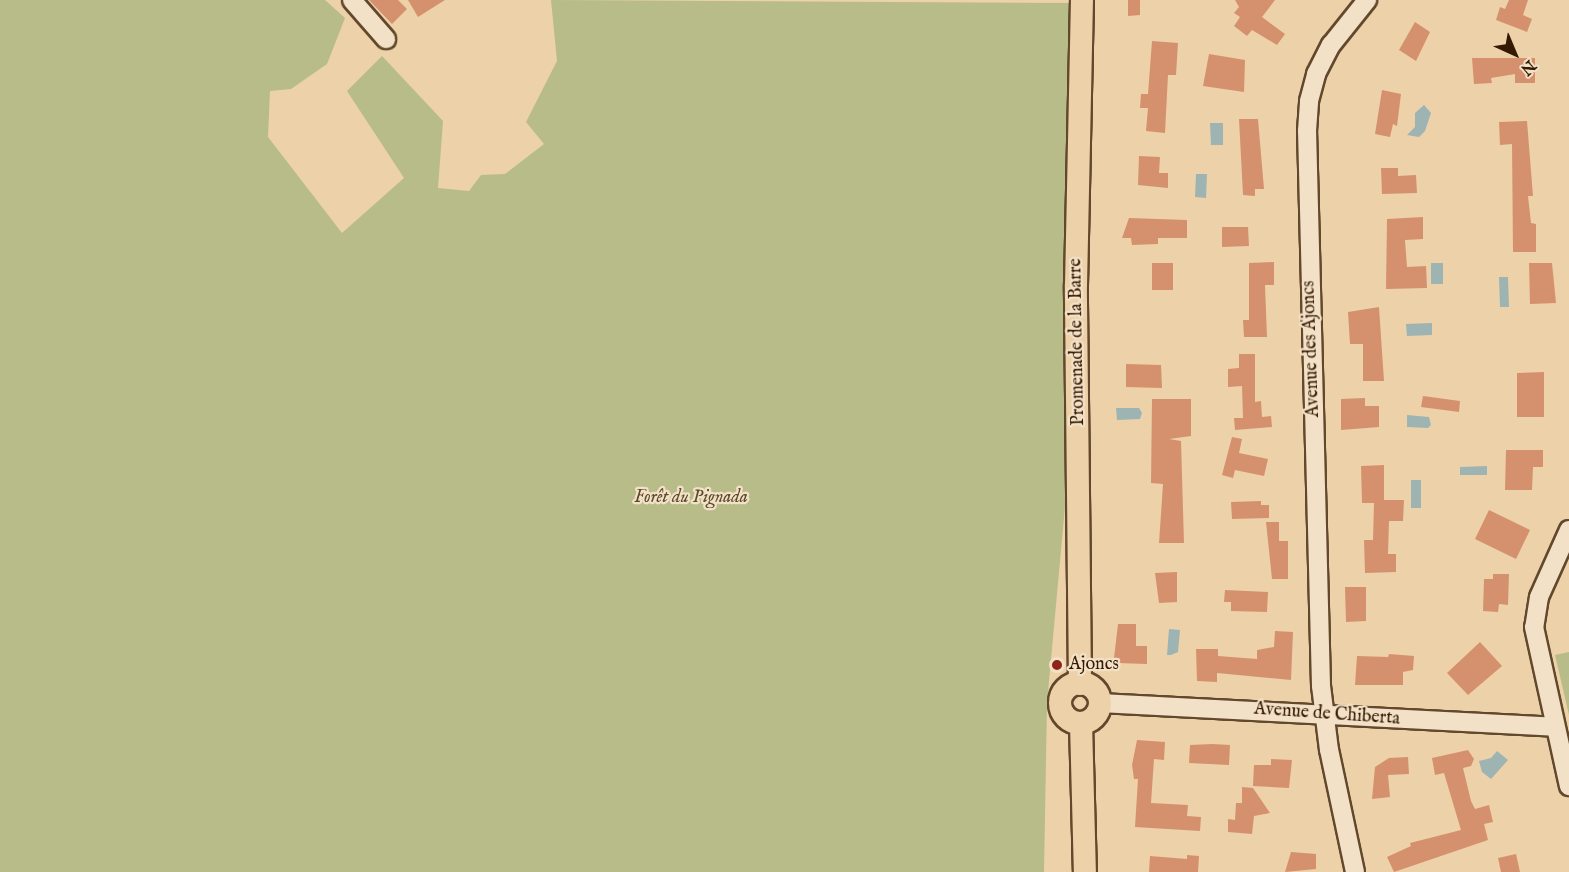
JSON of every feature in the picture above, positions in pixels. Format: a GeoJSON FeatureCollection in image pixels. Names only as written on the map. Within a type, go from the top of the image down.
{"type":"FeatureCollection","features":[{"type":"Feature","properties":{"kind":"main road","name":"Promenade de la Barre"},"geometry":{"type":"LineString","coordinates":[[1080,684],[1076,285],[1082,0]]}},
{"type":"Feature","properties":{"kind":"main road"},"geometry":{"type":"LineString","coordinates":[[1080,684],[1094,689],[1100,703],[1093,719],[1081,723],[1068,719],[1060,707],[1066,689],[1080,684]]}},
{"type":"Feature","properties":{"kind":"main road"},"geometry":{"type":"LineString","coordinates":[[1081,723],[1085,872]]}},
{"type":"Feature","properties":{"kind":"street"},"geometry":{"type":"LineString","coordinates":[[352,0],[386,39]]}},
{"type":"Feature","properties":{"kind":"street","name":"Avenue des Ajoncs"},"geometry":{"type":"LineString","coordinates":[[1355,872],[1329,750],[1325,714],[1306,131],[1308,101],[1316,74],[1330,45],[1367,0]]}},
{"type":"Feature","properties":{"kind":"street"},"geometry":{"type":"LineString","coordinates":[[1569,530],[1539,597],[1534,627],[1554,727],[1569,786]]}},
{"type":"Feature","properties":{"kind":"street","name":"Avenue de Chiberta"},"geometry":{"type":"LineString","coordinates":[[1100,703],[1554,727]]}},
{"type":"Feature","properties":{"kind":"green space","name":"Forêt du Pignada"},"geometry":{"type":"Polygon","coordinates":[[[0,0],[325,0],[345,18],[327,64],[291,89],[270,91],[268,137],[342,233],[404,178],[347,91],[382,56],[443,121],[438,188],[469,191],[481,175],[505,174],[544,144],[526,122],[557,61],[551,0],[1077,3],[1080,343],[1047,703],[1044,872],[0,872],[0,0]]]}},
{"type":"Feature","properties":{"kind":"green space"},"geometry":{"type":"Polygon","coordinates":[[[1569,652],[1569,715],[1555,655],[1569,652]]]}},
{"type":"Feature","properties":{"kind":"water"},"geometry":{"type":"Polygon","coordinates":[[[1424,105],[1431,113],[1425,131],[1419,137],[1407,135],[1415,127],[1415,113],[1424,105]]]}},
{"type":"Feature","properties":{"kind":"water"},"geometry":{"type":"Polygon","coordinates":[[[1210,123],[1223,123],[1223,145],[1211,145],[1210,123]]]}},
{"type":"Feature","properties":{"kind":"water"},"geometry":{"type":"Polygon","coordinates":[[[1196,174],[1207,174],[1206,198],[1195,197],[1196,174]]]}},
{"type":"Feature","properties":{"kind":"water"},"geometry":{"type":"Polygon","coordinates":[[[1431,263],[1443,263],[1443,284],[1431,284],[1431,263]]]}},
{"type":"Feature","properties":{"kind":"water"},"geometry":{"type":"Polygon","coordinates":[[[1499,277],[1508,277],[1509,307],[1500,307],[1499,277]]]}},
{"type":"Feature","properties":{"kind":"water"},"geometry":{"type":"Polygon","coordinates":[[[1432,323],[1432,335],[1407,336],[1406,324],[1432,323]]]}},
{"type":"Feature","properties":{"kind":"water"},"geometry":{"type":"Polygon","coordinates":[[[1116,408],[1139,408],[1142,413],[1140,419],[1117,420],[1116,408]]]}},
{"type":"Feature","properties":{"kind":"water"},"geometry":{"type":"Polygon","coordinates":[[[1407,415],[1429,417],[1431,425],[1428,428],[1407,427],[1407,415]]]}},
{"type":"Feature","properties":{"kind":"water"},"geometry":{"type":"Polygon","coordinates":[[[1487,466],[1487,475],[1460,475],[1460,467],[1487,466]]]}},
{"type":"Feature","properties":{"kind":"water"},"geometry":{"type":"Polygon","coordinates":[[[1411,480],[1421,480],[1421,508],[1411,508],[1411,480]]]}},
{"type":"Feature","properties":{"kind":"water"},"geometry":{"type":"Polygon","coordinates":[[[1169,629],[1180,630],[1178,652],[1167,655],[1169,629]]]}},
{"type":"Feature","properties":{"kind":"water"},"geometry":{"type":"Polygon","coordinates":[[[1497,751],[1508,760],[1491,779],[1482,772],[1479,761],[1491,758],[1497,751]]]}},
{"type":"Feature","properties":{"kind":"building"},"geometry":{"type":"Polygon","coordinates":[[[369,0],[398,0],[407,9],[392,24],[369,0]]]}},
{"type":"Feature","properties":{"kind":"building"},"geometry":{"type":"Polygon","coordinates":[[[408,0],[445,0],[418,17],[408,0]]]}},
{"type":"Feature","properties":{"kind":"building"},"geometry":{"type":"Polygon","coordinates":[[[1128,0],[1140,0],[1140,15],[1128,16],[1128,0]]]}},
{"type":"Feature","properties":{"kind":"building"},"geometry":{"type":"Polygon","coordinates":[[[1235,0],[1275,0],[1262,17],[1285,34],[1277,45],[1252,30],[1247,36],[1234,26],[1240,17],[1234,13],[1239,7],[1235,0]]]}},
{"type":"Feature","properties":{"kind":"building"},"geometry":{"type":"Polygon","coordinates":[[[1509,0],[1528,0],[1523,15],[1532,19],[1527,32],[1496,20],[1500,7],[1505,9],[1509,0]]]}},
{"type":"Feature","properties":{"kind":"building"},"geometry":{"type":"Polygon","coordinates":[[[1415,22],[1430,32],[1416,61],[1399,50],[1415,22]]]}},
{"type":"Feature","properties":{"kind":"building"},"geometry":{"type":"Polygon","coordinates":[[[1152,41],[1178,43],[1176,75],[1168,75],[1165,133],[1146,131],[1148,108],[1140,108],[1141,94],[1148,94],[1152,41]]]}},
{"type":"Feature","properties":{"kind":"building"},"geometry":{"type":"Polygon","coordinates":[[[1209,54],[1245,60],[1244,92],[1203,86],[1209,54]]]}},
{"type":"Feature","properties":{"kind":"building"},"geometry":{"type":"Polygon","coordinates":[[[1472,58],[1535,58],[1535,83],[1515,83],[1515,74],[1491,78],[1492,83],[1474,84],[1472,58]]]}},
{"type":"Feature","properties":{"kind":"building"},"geometry":{"type":"Polygon","coordinates":[[[1382,90],[1401,94],[1397,126],[1393,124],[1390,137],[1375,134],[1382,90]]]}},
{"type":"Feature","properties":{"kind":"building"},"geometry":{"type":"Polygon","coordinates":[[[1239,119],[1258,119],[1264,189],[1255,189],[1255,196],[1243,195],[1239,119]]]}},
{"type":"Feature","properties":{"kind":"building"},"geometry":{"type":"Polygon","coordinates":[[[1527,121],[1533,196],[1528,196],[1531,223],[1536,224],[1536,252],[1513,252],[1512,144],[1500,145],[1499,122],[1527,121]]]}},
{"type":"Feature","properties":{"kind":"building"},"geometry":{"type":"Polygon","coordinates":[[[1139,156],[1160,157],[1159,173],[1168,173],[1168,188],[1138,185],[1139,156]]]}},
{"type":"Feature","properties":{"kind":"building"},"geometry":{"type":"Polygon","coordinates":[[[1381,168],[1398,168],[1398,176],[1416,175],[1417,193],[1382,194],[1381,168]]]}},
{"type":"Feature","properties":{"kind":"building"},"geometry":{"type":"Polygon","coordinates":[[[1423,217],[1423,239],[1405,240],[1407,267],[1426,266],[1427,288],[1386,289],[1387,219],[1423,217]]]}},
{"type":"Feature","properties":{"kind":"building"},"geometry":{"type":"Polygon","coordinates":[[[1129,218],[1187,220],[1187,238],[1158,238],[1158,244],[1132,245],[1131,238],[1122,238],[1129,218]]]}},
{"type":"Feature","properties":{"kind":"building"},"geometry":{"type":"Polygon","coordinates":[[[1222,227],[1248,227],[1249,246],[1222,247],[1222,227]]]}},
{"type":"Feature","properties":{"kind":"building"},"geometry":{"type":"Polygon","coordinates":[[[1274,262],[1274,285],[1265,285],[1267,337],[1244,337],[1243,320],[1249,320],[1249,263],[1274,262]]]}},
{"type":"Feature","properties":{"kind":"building"},"geometry":{"type":"Polygon","coordinates":[[[1152,263],[1173,263],[1173,290],[1152,290],[1152,263]]]}},
{"type":"Feature","properties":{"kind":"building"},"geometry":{"type":"Polygon","coordinates":[[[1529,263],[1552,263],[1556,303],[1530,304],[1529,263]]]}},
{"type":"Feature","properties":{"kind":"building"},"geometry":{"type":"Polygon","coordinates":[[[1379,307],[1384,381],[1363,381],[1363,344],[1350,344],[1348,312],[1379,307]]]}},
{"type":"Feature","properties":{"kind":"building"},"geometry":{"type":"Polygon","coordinates":[[[1239,354],[1255,354],[1255,402],[1261,401],[1262,417],[1271,416],[1272,427],[1235,430],[1234,418],[1243,418],[1242,386],[1228,387],[1228,369],[1239,368],[1239,354]]]}},
{"type":"Feature","properties":{"kind":"building"},"geometry":{"type":"Polygon","coordinates":[[[1126,364],[1161,365],[1162,388],[1126,387],[1126,364]]]}},
{"type":"Feature","properties":{"kind":"building"},"geometry":{"type":"Polygon","coordinates":[[[1544,372],[1544,417],[1517,417],[1517,373],[1544,372]]]}},
{"type":"Feature","properties":{"kind":"building"},"geometry":{"type":"Polygon","coordinates":[[[1423,396],[1460,401],[1459,412],[1421,407],[1423,396]]]}},
{"type":"Feature","properties":{"kind":"building"},"geometry":{"type":"Polygon","coordinates":[[[1365,398],[1365,406],[1379,406],[1379,427],[1341,430],[1341,399],[1365,398]]]}},
{"type":"Feature","properties":{"kind":"building"},"geometry":{"type":"Polygon","coordinates":[[[1152,399],[1191,399],[1191,436],[1169,439],[1181,441],[1184,543],[1159,543],[1163,484],[1151,483],[1152,399]]]}},
{"type":"Feature","properties":{"kind":"building"},"geometry":{"type":"Polygon","coordinates":[[[1232,437],[1242,439],[1239,453],[1268,459],[1264,476],[1235,470],[1233,478],[1222,475],[1232,437]]]}},
{"type":"Feature","properties":{"kind":"building"},"geometry":{"type":"Polygon","coordinates":[[[1506,450],[1543,450],[1543,467],[1533,467],[1532,490],[1505,490],[1506,450]]]}},
{"type":"Feature","properties":{"kind":"building"},"geometry":{"type":"Polygon","coordinates":[[[1384,465],[1384,500],[1404,500],[1403,521],[1389,521],[1388,554],[1396,554],[1396,572],[1365,573],[1364,540],[1373,540],[1374,503],[1362,503],[1361,466],[1384,465]]]}},
{"type":"Feature","properties":{"kind":"building"},"geometry":{"type":"Polygon","coordinates":[[[1261,501],[1261,505],[1269,505],[1269,518],[1232,519],[1231,502],[1261,501]]]}},
{"type":"Feature","properties":{"kind":"building"},"geometry":{"type":"Polygon","coordinates":[[[1489,510],[1530,530],[1516,559],[1475,539],[1489,510]]]}},
{"type":"Feature","properties":{"kind":"building"},"geometry":{"type":"Polygon","coordinates":[[[1266,522],[1279,522],[1279,541],[1288,541],[1288,579],[1272,579],[1266,522]]]}},
{"type":"Feature","properties":{"kind":"building"},"geometry":{"type":"Polygon","coordinates":[[[1177,572],[1177,602],[1159,603],[1155,573],[1177,572]]]}},
{"type":"Feature","properties":{"kind":"building"},"geometry":{"type":"Polygon","coordinates":[[[1493,574],[1509,574],[1508,605],[1499,604],[1498,612],[1483,611],[1484,579],[1493,579],[1493,574]]]}},
{"type":"Feature","properties":{"kind":"building"},"geometry":{"type":"Polygon","coordinates":[[[1345,587],[1366,587],[1366,621],[1346,622],[1345,587]]]}},
{"type":"Feature","properties":{"kind":"building"},"geometry":{"type":"Polygon","coordinates":[[[1225,590],[1268,592],[1267,612],[1231,611],[1231,602],[1224,602],[1225,590]]]}},
{"type":"Feature","properties":{"kind":"building"},"geometry":{"type":"Polygon","coordinates":[[[1118,624],[1136,624],[1136,646],[1147,646],[1147,664],[1117,663],[1114,658],[1118,624]]]}},
{"type":"Feature","properties":{"kind":"building"},"geometry":{"type":"Polygon","coordinates":[[[1275,631],[1293,632],[1291,680],[1217,673],[1217,682],[1197,681],[1196,649],[1218,649],[1218,656],[1257,659],[1257,650],[1274,647],[1275,631]]]}},
{"type":"Feature","properties":{"kind":"building"},"geometry":{"type":"Polygon","coordinates":[[[1480,642],[1502,666],[1468,695],[1447,673],[1480,642]]]}},
{"type":"Feature","properties":{"kind":"building"},"geometry":{"type":"Polygon","coordinates":[[[1389,654],[1414,656],[1413,670],[1403,672],[1403,685],[1355,685],[1357,656],[1388,657],[1389,654]]]}},
{"type":"Feature","properties":{"kind":"building"},"geometry":{"type":"Polygon","coordinates":[[[1137,740],[1165,742],[1164,760],[1154,759],[1151,803],[1188,805],[1187,816],[1201,817],[1200,831],[1135,827],[1138,779],[1134,779],[1132,765],[1137,740]]]}},
{"type":"Feature","properties":{"kind":"building"},"geometry":{"type":"Polygon","coordinates":[[[1190,745],[1230,745],[1229,765],[1189,763],[1190,745]]]}},
{"type":"Feature","properties":{"kind":"building"},"geometry":{"type":"Polygon","coordinates":[[[1468,750],[1474,759],[1471,766],[1463,768],[1471,801],[1475,809],[1489,805],[1493,822],[1484,824],[1488,840],[1394,872],[1387,857],[1411,846],[1410,843],[1461,830],[1444,773],[1435,775],[1432,758],[1468,750]]]}},
{"type":"Feature","properties":{"kind":"building"},"geometry":{"type":"Polygon","coordinates":[[[1408,757],[1409,774],[1388,775],[1390,797],[1372,799],[1375,767],[1389,758],[1408,757]]]}},
{"type":"Feature","properties":{"kind":"building"},"geometry":{"type":"Polygon","coordinates":[[[1271,759],[1292,760],[1289,788],[1253,786],[1254,765],[1271,765],[1271,759]]]}},
{"type":"Feature","properties":{"kind":"building"},"geometry":{"type":"Polygon","coordinates":[[[1242,787],[1253,788],[1270,813],[1254,816],[1252,834],[1228,832],[1228,819],[1235,820],[1236,803],[1242,803],[1242,787]]]}},
{"type":"Feature","properties":{"kind":"building"},"geometry":{"type":"Polygon","coordinates":[[[1291,852],[1316,854],[1316,869],[1285,872],[1291,852]]]}},
{"type":"Feature","properties":{"kind":"building"},"geometry":{"type":"Polygon","coordinates":[[[1516,854],[1520,872],[1501,872],[1498,858],[1516,854]]]}},
{"type":"Feature","properties":{"kind":"building"},"geometry":{"type":"Polygon","coordinates":[[[1187,855],[1199,856],[1198,872],[1149,872],[1150,856],[1187,859],[1187,855]]]}},
{"type":"Feature","properties":{"kind":"place","name":"Ajoncs"},"geometry":{"type":"Point","coordinates":[1057,665]}}]}
